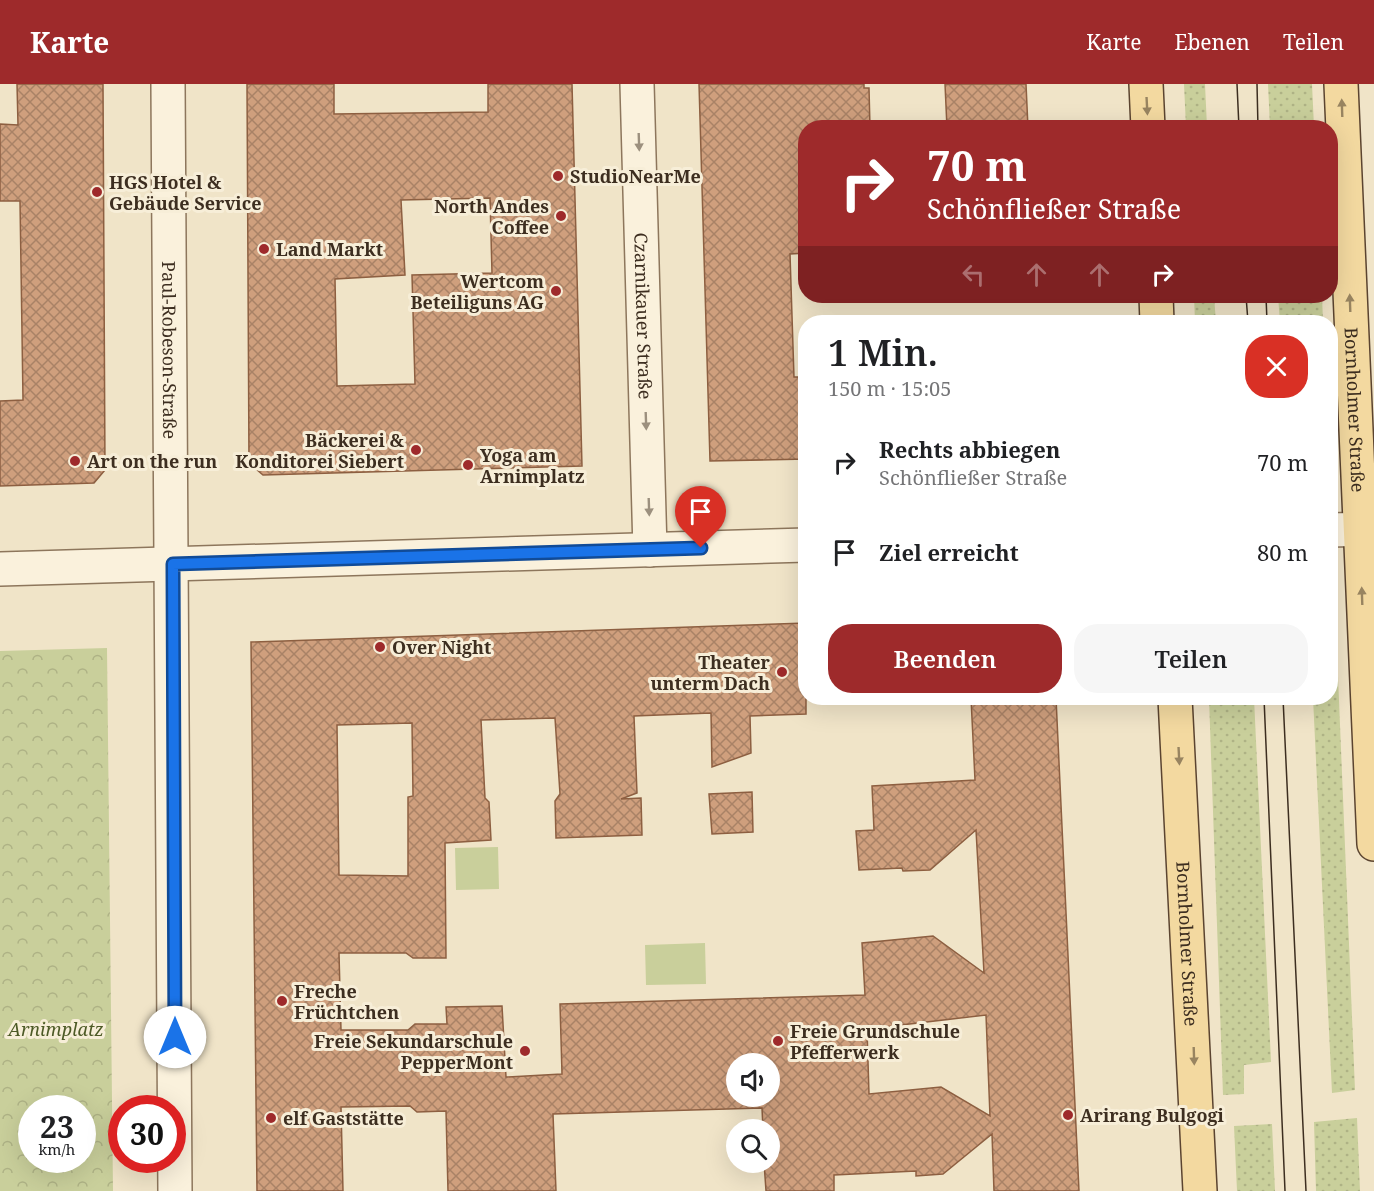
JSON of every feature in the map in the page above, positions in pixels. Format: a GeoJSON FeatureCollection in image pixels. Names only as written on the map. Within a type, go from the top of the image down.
{"type":"FeatureCollection","features":[{"type":"Feature","properties":{"kind":"main road"},"geometry":{"type":"LineString","coordinates":[[1146,84],[1148,120]]}},
{"type":"Feature","properties":{"kind":"main road","name":"Bornholmer Straße"},"geometry":{"type":"LineString","coordinates":[[1341,84],[1355,529],[1374,844]]}},
{"type":"Feature","properties":{"kind":"main road","name":"Bornholmer Straße"},"geometry":{"type":"LineString","coordinates":[[1175,705],[1200,1191]]}},
{"type":"Feature","properties":{"kind":"street","name":"Paul-Robeson-Straße"},"geometry":{"type":"LineString","coordinates":[[168,84],[173,564],[175,1191]]}},
{"type":"Feature","properties":{"kind":"street","name":"Czarnikauer Straße"},"geometry":{"type":"LineString","coordinates":[[637,84],[650,550]]}},
{"type":"Feature","properties":{"kind":"street"},"geometry":{"type":"LineString","coordinates":[[0,569],[798,545]]}},
{"type":"Feature","properties":{"kind":"green space"},"geometry":{"type":"Polygon","coordinates":[[[1184,84],[1205,84],[1207,120],[1186,120],[1184,84]]]}},
{"type":"Feature","properties":{"kind":"green space"},"geometry":{"type":"Polygon","coordinates":[[[1268,84],[1312,84],[1314,120],[1270,120],[1268,84]]]}},
{"type":"Feature","properties":{"kind":"green space"},"geometry":{"type":"Polygon","coordinates":[[[1194,303],[1215,303],[1215,315],[1195,315],[1194,303]]]}},
{"type":"Feature","properties":{"kind":"green space"},"geometry":{"type":"Polygon","coordinates":[[[1279,303],[1322,303],[1323,315],[1279,315],[1279,303]]]}},
{"type":"Feature","properties":{"kind":"green space","name":"Arnimplatz"},"geometry":{"type":"Polygon","coordinates":[[[107,648],[112,1095],[108,1095],[108,1173],[113,1173],[113,1191],[0,1191],[0,651],[107,648]]]}},
{"type":"Feature","properties":{"kind":"green space"},"geometry":{"type":"Polygon","coordinates":[[[1338,676],[1355,1090],[1332,1093],[1313,705],[1338,705],[1338,676]]]}},
{"type":"Feature","properties":{"kind":"green space"},"geometry":{"type":"Polygon","coordinates":[[[1209,705],[1254,705],[1271,1062],[1244,1065],[1244,1094],[1223,1095],[1209,705]]]}},
{"type":"Feature","properties":{"kind":"green space"},"geometry":{"type":"Polygon","coordinates":[[[498,847],[499,889],[456,890],[455,848],[498,847]]]}},
{"type":"Feature","properties":{"kind":"green space"},"geometry":{"type":"Polygon","coordinates":[[[705,943],[706,984],[646,985],[645,945],[705,943]]]}},
{"type":"Feature","properties":{"kind":"green space"},"geometry":{"type":"Polygon","coordinates":[[[1357,1118],[1360,1191],[1316,1191],[1314,1122],[1357,1118]]]}},
{"type":"Feature","properties":{"kind":"green space"},"geometry":{"type":"Polygon","coordinates":[[[1272,1124],[1275,1191],[1237,1191],[1234,1126],[1272,1124]]]}},
{"type":"Feature","properties":{"kind":"building"},"geometry":{"type":"Polygon","coordinates":[[[17,84],[103,84],[105,470],[94,483],[0,486],[0,401],[23,400],[20,201],[0,201],[0,124],[18,125],[17,84]]]}},
{"type":"Feature","properties":{"kind":"building"},"geometry":{"type":"Polygon","coordinates":[[[247,84],[334,84],[334,114],[488,112],[488,84],[572,84],[582,466],[263,475],[249,463],[247,84]],[[490,198],[401,200],[405,275],[335,279],[337,386],[415,384],[412,275],[492,273],[490,198]]]}},
{"type":"Feature","properties":{"kind":"building"},"geometry":{"type":"Polygon","coordinates":[[[699,84],[864,84],[864,88],[869,88],[870,120],[798,120],[798,254],[790,254],[794,377],[798,377],[798,459],[710,461],[699,84]]]}},
{"type":"Feature","properties":{"kind":"building"},"geometry":{"type":"Polygon","coordinates":[[[945,84],[1026,84],[1028,120],[947,120],[945,84]]]}},
{"type":"Feature","properties":{"kind":"building"},"geometry":{"type":"Polygon","coordinates":[[[798,623],[798,705],[806,705],[806,714],[750,716],[751,753],[712,767],[711,713],[634,716],[637,793],[621,799],[641,798],[642,835],[556,838],[555,801],[560,794],[555,718],[481,720],[485,798],[489,802],[491,840],[445,843],[446,958],[413,958],[406,953],[339,953],[341,1030],[408,1030],[415,1024],[447,1024],[446,1007],[502,1006],[506,1077],[562,1074],[560,1004],[865,995],[862,943],[933,936],[984,973],[976,830],[930,870],[903,871],[902,868],[859,870],[856,831],[874,830],[872,786],[975,780],[971,705],[1056,705],[1079,1191],[994,1191],[992,1134],[943,1174],[916,1176],[916,1171],[834,1175],[834,1191],[766,1191],[765,1173],[780,1173],[780,1119],[762,1119],[762,1108],[553,1114],[556,1191],[448,1191],[446,1111],[417,1112],[410,1106],[341,1107],[343,1191],[257,1191],[251,642],[798,623]],[[412,723],[337,725],[339,875],[408,876],[408,797],[413,796],[412,723]],[[986,1015],[867,1029],[869,1094],[941,1087],[990,1116],[986,1015]]]}},
{"type":"Feature","properties":{"kind":"building"},"geometry":{"type":"Polygon","coordinates":[[[752,792],[753,832],[712,834],[709,794],[752,792]]]}},
{"type":"Feature","properties":{"kind":"tram line"},"geometry":{"type":"LineString","coordinates":[[1237,84],[1239,120]]}},
{"type":"Feature","properties":{"kind":"tram line"},"geometry":{"type":"LineString","coordinates":[[1257,84],[1258,120]]}},
{"type":"Feature","properties":{"kind":"tram line"},"geometry":{"type":"LineString","coordinates":[[1247,303],[1247,315]]}},
{"type":"Feature","properties":{"kind":"tram line"},"geometry":{"type":"LineString","coordinates":[[1266,303],[1267,315]]}},
{"type":"Feature","properties":{"kind":"tram line"},"geometry":{"type":"LineString","coordinates":[[1264,705],[1285,1191]]}},
{"type":"Feature","properties":{"kind":"tram line"},"geometry":{"type":"LineString","coordinates":[[1283,705],[1306,1191]]}},
{"type":"Feature","properties":{"kind":"place","name":"StudioNearMe"},"geometry":{"type":"Point","coordinates":[558,176]}},
{"type":"Feature","properties":{"kind":"place","name":"HGS Hotel & Gebäude Service"},"geometry":{"type":"Point","coordinates":[97,192]}},
{"type":"Feature","properties":{"kind":"place","name":"North Andes Coffee"},"geometry":{"type":"Point","coordinates":[561,216]}},
{"type":"Feature","properties":{"kind":"place","name":"Land Markt"},"geometry":{"type":"Point","coordinates":[264,249]}},
{"type":"Feature","properties":{"kind":"place","name":"Wertcom Beteiliguns AG"},"geometry":{"type":"Point","coordinates":[556,291]}},
{"type":"Feature","properties":{"kind":"place","name":"Bäckerei & Konditorei Siebert"},"geometry":{"type":"Point","coordinates":[416,450]}},
{"type":"Feature","properties":{"kind":"place","name":"Art on the run"},"geometry":{"type":"Point","coordinates":[75,461]}},
{"type":"Feature","properties":{"kind":"place","name":"Yoga am Arnimplatz"},"geometry":{"type":"Point","coordinates":[468,465]}},
{"type":"Feature","properties":{"kind":"place","name":"Over Night"},"geometry":{"type":"Point","coordinates":[380,647]}},
{"type":"Feature","properties":{"kind":"place","name":"Theater unterm Dach"},"geometry":{"type":"Point","coordinates":[782,672]}},
{"type":"Feature","properties":{"kind":"place","name":"Freche Früchtchen"},"geometry":{"type":"Point","coordinates":[282,1001]}},
{"type":"Feature","properties":{"kind":"place","name":"Freie Grundschule Pfefferwerk"},"geometry":{"type":"Point","coordinates":[778,1041]}},
{"type":"Feature","properties":{"kind":"place","name":"Freie Sekundarschule PepperMont"},"geometry":{"type":"Point","coordinates":[525,1051]}},
{"type":"Feature","properties":{"kind":"place","name":"Arirang Bulgogi"},"geometry":{"type":"Point","coordinates":[1068,1115]}},
{"type":"Feature","properties":{"kind":"place","name":"elf Gaststätte"},"geometry":{"type":"Point","coordinates":[271,1118]}},
{"type":"Feature","properties":{"kind":"route"},"geometry":{"type":"LineString","coordinates":[[175,1037],[173,564],[701,548]]}}]}
